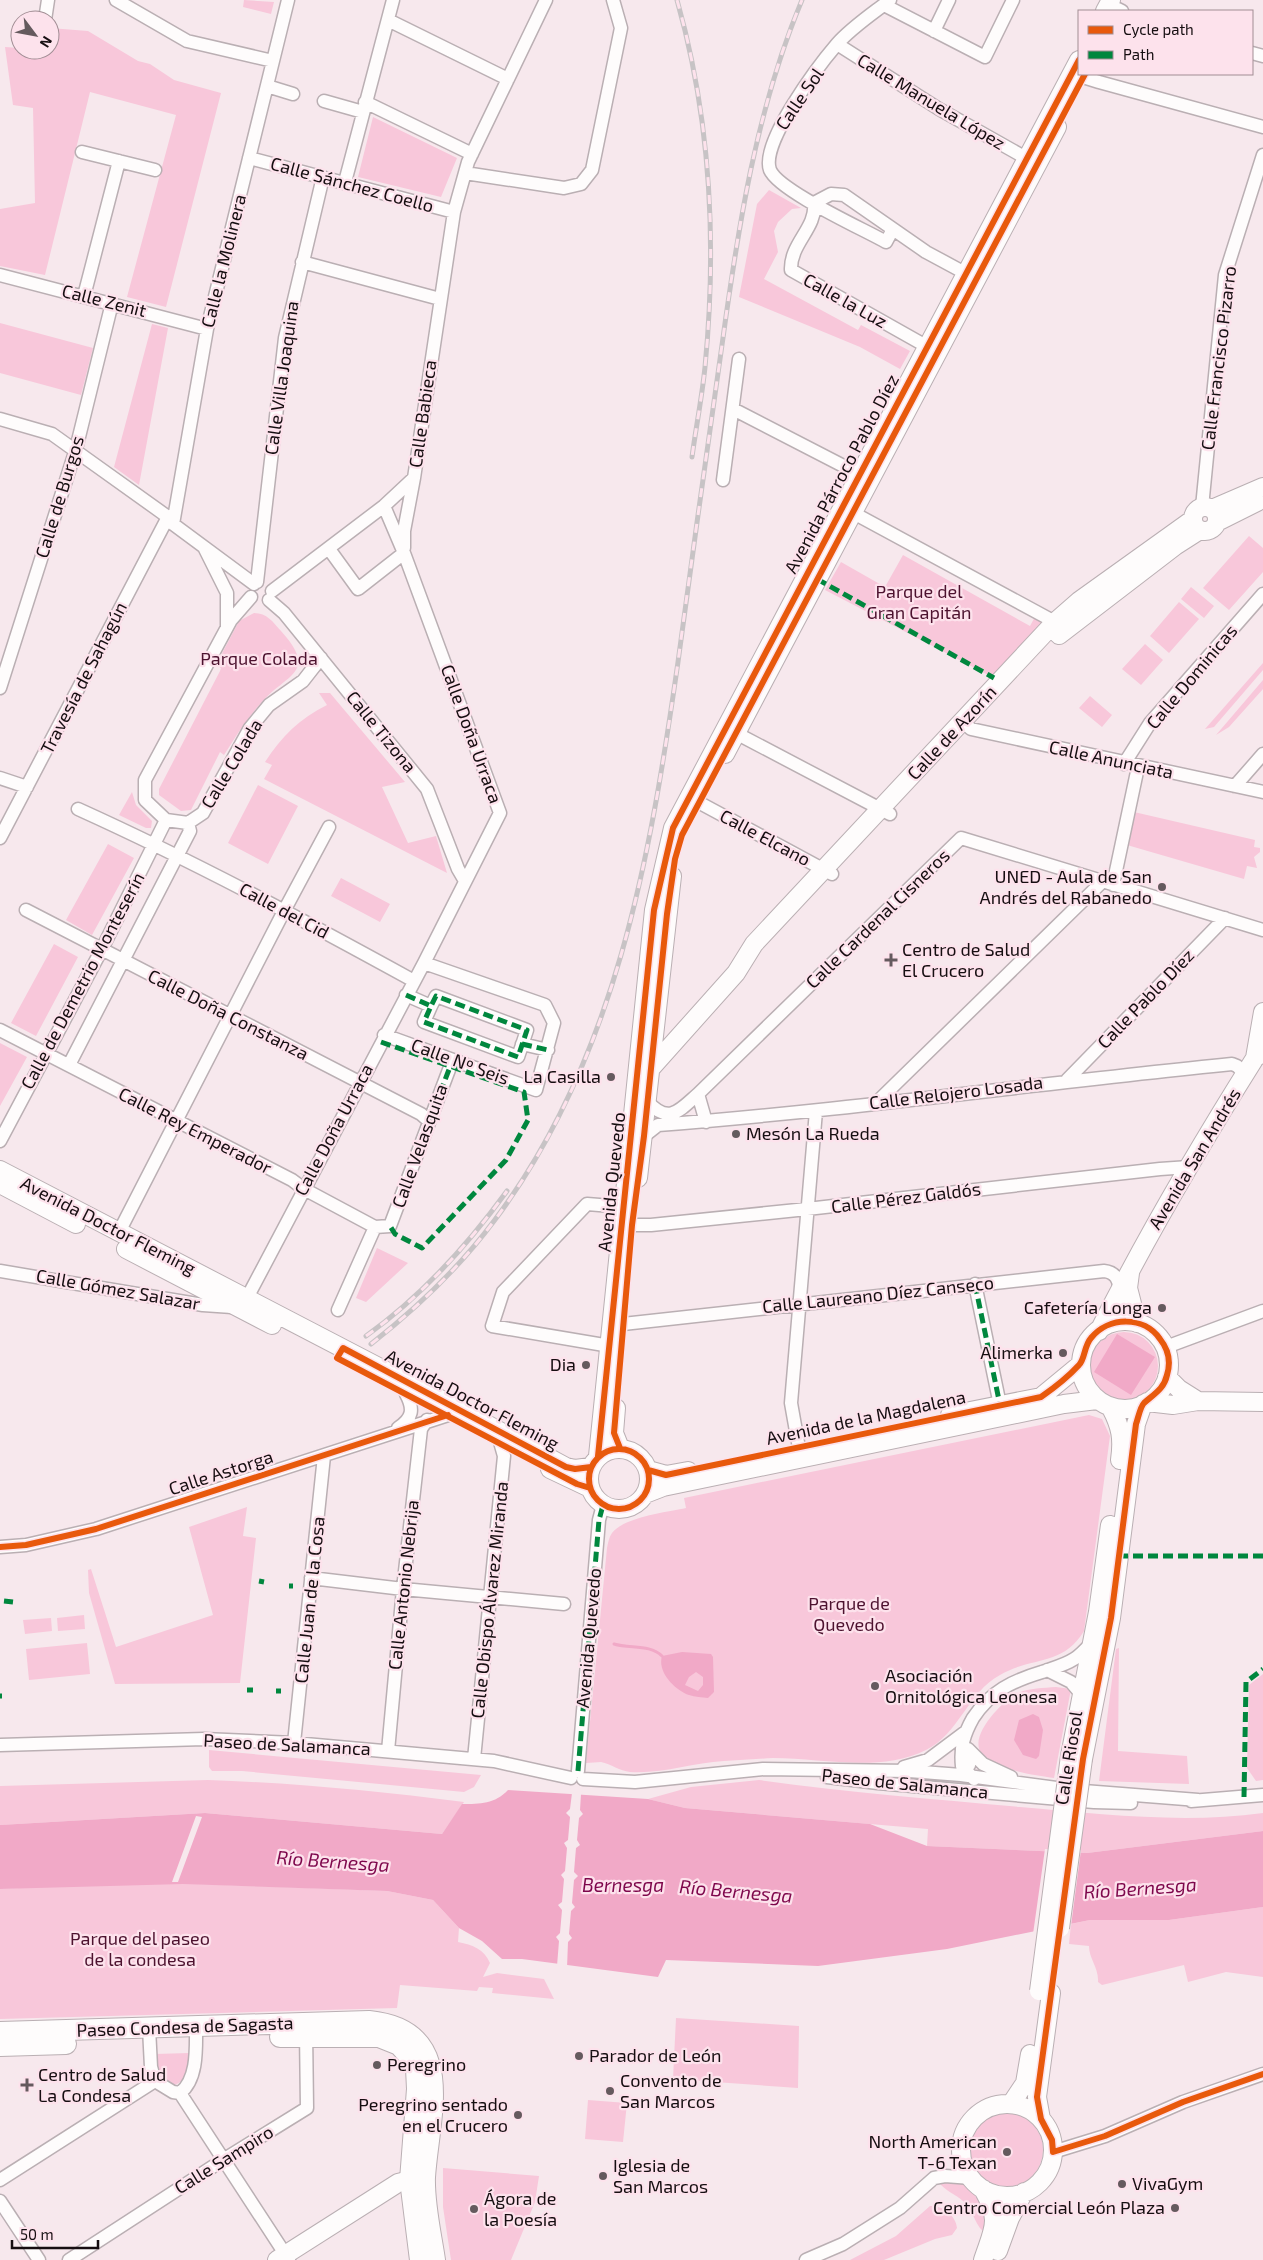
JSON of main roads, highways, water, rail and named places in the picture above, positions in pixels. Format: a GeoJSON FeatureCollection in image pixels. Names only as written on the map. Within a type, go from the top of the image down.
{"type":"FeatureCollection","features":[{"type":"Feature","properties":{"kind":"main road","name":"Avenida Párroco Pablo Díez"},"geometry":{"type":"LineString","coordinates":[[847,510],[859,474],[932,348],[965,272],[1026,158],[1078,73]]}},
{"type":"Feature","properties":{"kind":"main road","name":"Avenida Párroco Pablo Díez"},"geometry":{"type":"LineString","coordinates":[[661,912],[682,834],[731,731],[1078,74]]}},
{"type":"Feature","properties":{"kind":"main road","name":"Calle de Azorín"},"geometry":{"type":"LineString","coordinates":[[646,1061],[702,1012],[736,973],[745,967],[828,872],[966,725],[1055,622],[1080,601],[1205,517],[1263,486]]}},
{"type":"Feature","properties":{"kind":"main road","name":"Calle de Azorín"},"geometry":{"type":"LineString","coordinates":[[966,725],[1066,628],[1205,517],[1263,499]]}},
{"type":"Feature","properties":{"kind":"main road","name":"Avenida Párroco Pablo Díez"},"geometry":{"type":"LineString","coordinates":[[661,912],[672,828],[731,731]]}},
{"type":"Feature","properties":{"kind":"main road"},"geometry":{"type":"LineString","coordinates":[[654,1046],[661,912]]}},
{"type":"Feature","properties":{"kind":"main road","name":"Avenida Quevedo"},"geometry":{"type":"LineString","coordinates":[[594,1461],[627,1225],[644,1136],[646,1061],[661,912]]}},
{"type":"Feature","properties":{"kind":"main road","name":"Calle de Azorín"},"geometry":{"type":"LineString","coordinates":[[646,1061],[654,1046],[675,1027],[685,1024],[692,1016],[702,1012]]}},
{"type":"Feature","properties":{"kind":"main road"},"geometry":{"type":"LineString","coordinates":[[1259,1055],[1263,1012]]}},
{"type":"Feature","properties":{"kind":"main road"},"geometry":{"type":"LineString","coordinates":[[657,1017],[664,1026],[675,1027]]}},
{"type":"Feature","properties":{"kind":"main road","name":"Avenida San Andrés"},"geometry":{"type":"LineString","coordinates":[[1099,1331],[1130,1268],[1245,1074],[1259,1055]]}},
{"type":"Feature","properties":{"kind":"main road","name":"Avenida Quevedo"},"geometry":{"type":"LineString","coordinates":[[620,1448],[614,1433],[623,1324],[627,1225],[624,1206],[644,1103]]}},
{"type":"Feature","properties":{"kind":"main road","name":"Avenida Doctor Fleming"},"geometry":{"type":"LineString","coordinates":[[0,1170],[119,1232],[406,1394],[577,1484],[590,1488]]}},
{"type":"Feature","properties":{"kind":"main road","name":"Avenida Doctor Fleming"},"geometry":{"type":"LineString","coordinates":[[0,1184],[242,1303],[566,1467],[575,1469],[594,1461]]}},
{"type":"Feature","properties":{"kind":"main road","name":"Avenida San Andrés"},"geometry":{"type":"LineString","coordinates":[[1130,1268],[1128,1288],[1138,1322]]}},
{"type":"Feature","properties":{"kind":"main road"},"geometry":{"type":"LineString","coordinates":[[1124,1321],[1138,1322],[1150,1328],[1166,1347],[1169,1360],[1167,1377],[1159,1392],[1145,1403],[1131,1408],[1104,1404],[1085,1384],[1081,1364],[1086,1346],[1099,1331],[1124,1321]]}},
{"type":"Feature","properties":{"kind":"main road","name":"Avenida de la Magdalena"},"geometry":{"type":"LineString","coordinates":[[648,1470],[666,1475],[1041,1397],[1081,1364]]}},
{"type":"Feature","properties":{"kind":"main road"},"geometry":{"type":"LineString","coordinates":[[1167,1377],[1198,1401]]}},
{"type":"Feature","properties":{"kind":"main road"},"geometry":{"type":"LineString","coordinates":[[1145,1403],[1172,1405],[1198,1401],[1263,1402]]}},
{"type":"Feature","properties":{"kind":"main road","name":"Calle Riosol"},"geometry":{"type":"LineString","coordinates":[[1077,1757],[1111,1618],[1136,1424],[1145,1403]]}},
{"type":"Feature","properties":{"kind":"main road","name":"Avenida de la Magdalena"},"geometry":{"type":"LineString","coordinates":[[645,1494],[672,1485],[1064,1404],[1104,1404]]}},
{"type":"Feature","properties":{"kind":"main road","name":"Calle Riosol"},"geometry":{"type":"LineString","coordinates":[[1041,2119],[1037,2097],[1045,1992],[1077,1757],[1082,1695],[1092,1643],[1123,1442],[1120,1424],[1104,1404]]}},
{"type":"Feature","properties":{"kind":"main road"},"geometry":{"type":"LineString","coordinates":[[620,1448],[636,1454],[648,1470],[648,1484],[645,1494],[638,1503],[625,1509],[614,1509],[603,1505],[595,1498],[588,1478],[594,1461],[609,1449],[620,1448]]}},
{"type":"Feature","properties":{"kind":"main road","name":"Calle Riosol"},"geometry":{"type":"LineString","coordinates":[[1011,2104],[1021,2090],[1027,2076],[1045,1992]]}},
{"type":"Feature","properties":{"kind":"main road","name":"Paseo Condesa de Sagasta"},"geometry":{"type":"LineString","coordinates":[[0,2032],[149,2035],[369,2028],[395,2025],[408,2032],[428,2055],[434,2086],[417,2179]]}},
{"type":"Feature","properties":{"kind":"main road","name":"Paseo Condesa de Sagasta"},"geometry":{"type":"LineString","coordinates":[[0,2046],[149,2035]]}},
{"type":"Feature","properties":{"kind":"main road"},"geometry":{"type":"LineString","coordinates":[[977,2184],[996,2194],[1010,2195],[1024,2192],[1035,2186],[1044,2176],[1050,2165],[1053,2152],[1048,2129],[1032,2111],[1011,2104],[996,2105],[982,2111],[971,2121],[965,2132],[961,2156],[977,2184],[994,2208],[995,2221],[983,2260]]}},
{"type":"Feature","properties":{"kind":"main road"},"geometry":{"type":"LineString","coordinates":[[284,2258],[398,2183],[417,2179]]}},
{"type":"Feature","properties":{"kind":"main road"},"geometry":{"type":"LineString","coordinates":[[417,2179],[420,2260]]}},
{"type":"Feature","properties":{"kind":"main road"},"geometry":{"type":"LineString","coordinates":[[417,2179],[435,2260]]}},
{"type":"Feature","properties":{"kind":"main road"},"geometry":{"type":"LineString","coordinates":[[995,2260],[1010,2218],[1024,2192]]}},
{"type":"Feature","properties":{"kind":"water"},"geometry":{"type":"Polygon","coordinates":[[[1117,1334],[1155,1357],[1131,1395],[1094,1372],[1117,1334]]]}},
{"type":"Feature","properties":{"kind":"water"},"geometry":{"type":"Polygon","coordinates":[[[682,1652],[711,1654],[713,1657],[714,1692],[708,1698],[696,1697],[678,1689],[668,1680],[662,1668],[662,1656],[682,1652]],[[696,1672],[689,1677],[685,1685],[698,1691],[703,1685],[703,1677],[696,1672]]]}},
{"type":"Feature","properties":{"kind":"water"},"geometry":{"type":"Polygon","coordinates":[[[1033,1714],[1039,1717],[1043,1730],[1039,1756],[1036,1759],[1023,1755],[1014,1740],[1019,1720],[1033,1714]]]}},
{"type":"Feature","properties":{"kind":"water","name":"Bernesga"},"geometry":{"type":"Polygon","coordinates":[[[508,1790],[648,1799],[685,1808],[870,1824],[927,1846],[1087,1853],[1263,1831],[1263,1907],[1169,1920],[1090,1920],[947,1949],[818,1966],[666,1960],[658,1977],[522,1959],[502,1959],[482,1941],[459,1928],[433,1900],[387,1891],[183,1884],[0,1889],[0,1825],[205,1813],[442,1834],[462,1804],[492,1801],[508,1790]]]}},
{"type":"Feature","properties":{"kind":"waterway"},"geometry":{"type":"LineString","coordinates":[[614,1644],[646,1648],[662,1656]]}},
{"type":"Feature","properties":{"kind":"railway"},"geometry":{"type":"LineString","coordinates":[[677,0],[688,45],[704,136],[710,228],[709,321],[705,367],[692,457]]}},
{"type":"Feature","properties":{"kind":"railway"},"geometry":{"type":"LineString","coordinates":[[371,1344],[421,1302],[452,1271],[494,1221],[536,1159],[570,1093],[598,1025],[621,954],[640,882],[667,736],[742,213],[772,84],[802,0]]}},
{"type":"Feature","properties":{"kind":"railway"},"geometry":{"type":"LineString","coordinates":[[366,1336],[406,1304],[443,1269],[460,1251],[507,1191]]}},
{"type":"Feature","properties":{"kind":"place","name":"UNED - Aula de San Andrés del Rabanedo"},"geometry":{"type":"Point","coordinates":[1162,887]}},
{"type":"Feature","properties":{"kind":"place","name":"Centro de Salud El Crucero"},"geometry":{"type":"Point","coordinates":[891,960]}},
{"type":"Feature","properties":{"kind":"place","name":"La Casilla"},"geometry":{"type":"Point","coordinates":[611,1077]}},
{"type":"Feature","properties":{"kind":"place","name":"Mesón La Rueda"},"geometry":{"type":"Point","coordinates":[736,1134]}},
{"type":"Feature","properties":{"kind":"place","name":"Cafetería Longa"},"geometry":{"type":"Point","coordinates":[1162,1308]}},
{"type":"Feature","properties":{"kind":"place","name":"Alimerka"},"geometry":{"type":"Point","coordinates":[1063,1353]}},
{"type":"Feature","properties":{"kind":"place","name":"Dia"},"geometry":{"type":"Point","coordinates":[586,1365]}},
{"type":"Feature","properties":{"kind":"place","name":"Asociación Ornitológica Leonesa"},"geometry":{"type":"Point","coordinates":[875,1686]}},
{"type":"Feature","properties":{"kind":"place","name":"Parador de León"},"geometry":{"type":"Point","coordinates":[579,2056]}},
{"type":"Feature","properties":{"kind":"place","name":"Peregrino"},"geometry":{"type":"Point","coordinates":[377,2065]}},
{"type":"Feature","properties":{"kind":"place","name":"Centro de Salud La Condesa"},"geometry":{"type":"Point","coordinates":[27,2085]}},
{"type":"Feature","properties":{"kind":"place","name":"Convento de San Marcos"},"geometry":{"type":"Point","coordinates":[610,2091]}},
{"type":"Feature","properties":{"kind":"place","name":"Peregrino sentado en el Crucero"},"geometry":{"type":"Point","coordinates":[518,2115]}},
{"type":"Feature","properties":{"kind":"place","name":"North American T-6 Texan"},"geometry":{"type":"Point","coordinates":[1007,2152]}},
{"type":"Feature","properties":{"kind":"place","name":"Iglesia de San Marcos"},"geometry":{"type":"Point","coordinates":[603,2176]}},
{"type":"Feature","properties":{"kind":"place","name":"VivaGym"},"geometry":{"type":"Point","coordinates":[1122,2184]}},
{"type":"Feature","properties":{"kind":"place","name":"Centro Comercial León Plaza"},"geometry":{"type":"Point","coordinates":[1175,2208]}},
{"type":"Feature","properties":{"kind":"place","name":"Ágora de la Poesía"},"geometry":{"type":"Point","coordinates":[474,2209]}},
{"type":"Feature","properties":{"kind":"park label","name":"Parque del Gran Capitán"},"geometry":{"type":"Point","coordinates":[919,602]}},
{"type":"Feature","properties":{"kind":"park label","name":"Parque Colada"},"geometry":{"type":"Point","coordinates":[259,659]}},
{"type":"Feature","properties":{"kind":"park label","name":"Parque de Quevedo"},"geometry":{"type":"Point","coordinates":[849,1614]}},
{"type":"Feature","properties":{"kind":"park label","name":"Parque del paseo de la condesa"},"geometry":{"type":"Point","coordinates":[140,1949]}},
{"type":"Feature","properties":{"kind":"water label","name":"Río Bernesga"},"geometry":{"type":"Point","coordinates":[333,1861]}},
{"type":"Feature","properties":{"kind":"water label","name":"Río Bernesga"},"geometry":{"type":"Point","coordinates":[1140,1888]}},
{"type":"Feature","properties":{"kind":"water label","name":"Río Bernesga"},"geometry":{"type":"Point","coordinates":[736,1891]}}]}
